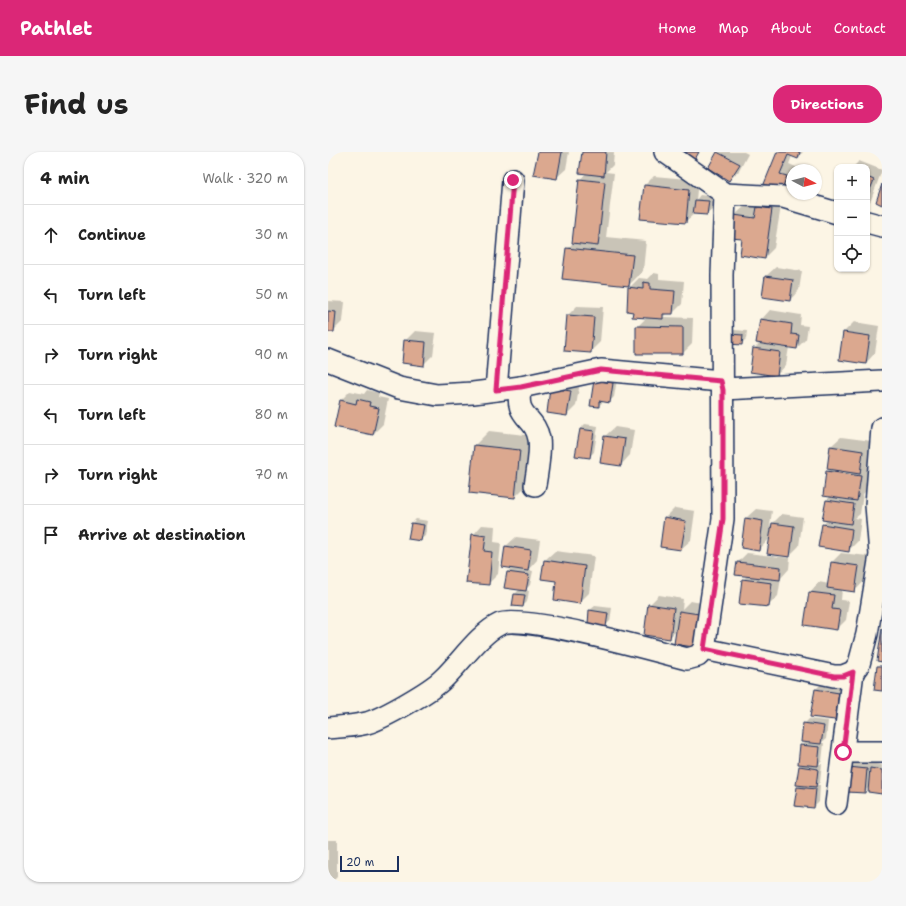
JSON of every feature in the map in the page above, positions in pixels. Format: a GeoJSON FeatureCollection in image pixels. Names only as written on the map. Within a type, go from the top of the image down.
{"type":"FeatureCollection","features":[{"type":"Feature","properties":{"kind":"street"},"geometry":{"type":"LineString","coordinates":[[665,152],[725,194],[783,197],[834,212]]}},
{"type":"Feature","properties":{"kind":"street"},"geometry":{"type":"LineString","coordinates":[[496,390],[513,180]]}},
{"type":"Feature","properties":{"kind":"street"},"geometry":{"type":"LineString","coordinates":[[328,728],[368,723],[416,698],[442,680],[488,633],[500,624],[526,622],[548,626],[687,658],[698,656],[704,649],[723,519],[722,275],[725,194]]}},
{"type":"Feature","properties":{"kind":"street"},"geometry":{"type":"LineString","coordinates":[[870,223],[882,226]]}},
{"type":"Feature","properties":{"kind":"street"},"geometry":{"type":"LineString","coordinates":[[328,360],[400,388],[437,395],[521,387],[601,370],[722,385],[882,381]]}},
{"type":"Feature","properties":{"kind":"street"},"geometry":{"type":"LineString","coordinates":[[521,387],[517,400],[536,431],[539,440],[536,485]]}},
{"type":"Feature","properties":{"kind":"street"},"geometry":{"type":"LineString","coordinates":[[836,804],[853,672],[859,664],[867,634],[880,555],[876,505],[882,428]]}},
{"type":"Feature","properties":{"kind":"street"},"geometry":{"type":"LineString","coordinates":[[704,649],[834,676],[843,676],[853,672]]}},
{"type":"Feature","properties":{"kind":"street"},"geometry":{"type":"LineString","coordinates":[[843,752],[882,752]]}},
{"type":"Feature","properties":{"kind":"building"},"geometry":{"type":"Polygon","coordinates":[[[538,152],[562,152],[557,179],[533,175],[538,152]]]}},
{"type":"Feature","properties":{"kind":"building"},"geometry":{"type":"Polygon","coordinates":[[[582,152],[606,152],[604,176],[579,173],[582,152]]]}},
{"type":"Feature","properties":{"kind":"building"},"geometry":{"type":"Polygon","coordinates":[[[679,152],[699,152],[694,161],[679,152]]]}},
{"type":"Feature","properties":{"kind":"building"},"geometry":{"type":"Polygon","coordinates":[[[717,152],[740,164],[729,181],[708,168],[717,152]]]}},
{"type":"Feature","properties":{"kind":"building"},"geometry":{"type":"Polygon","coordinates":[[[777,152],[800,152],[798,159],[788,155],[780,174],[786,176],[781,191],[764,184],[777,152]]]}},
{"type":"Feature","properties":{"kind":"building"},"geometry":{"type":"Polygon","coordinates":[[[870,178],[874,180],[870,190],[870,178]]]}},
{"type":"Feature","properties":{"kind":"building"},"geometry":{"type":"Polygon","coordinates":[[[579,179],[605,182],[598,246],[572,243],[579,179]]]}},
{"type":"Feature","properties":{"kind":"building"},"geometry":{"type":"Polygon","coordinates":[[[882,184],[882,205],[876,202],[882,184]]]}},
{"type":"Feature","properties":{"kind":"building"},"geometry":{"type":"Polygon","coordinates":[[[644,185],[689,190],[686,223],[640,219],[644,185]]]}},
{"type":"Feature","properties":{"kind":"building"},"geometry":{"type":"Polygon","coordinates":[[[695,200],[709,201],[707,215],[693,214],[695,200]]]}},
{"type":"Feature","properties":{"kind":"building"},"geometry":{"type":"Polygon","coordinates":[[[757,207],[772,209],[765,259],[740,255],[742,239],[731,238],[734,215],[755,218],[757,207]]]}},
{"type":"Feature","properties":{"kind":"building"},"geometry":{"type":"Polygon","coordinates":[[[566,248],[633,255],[629,286],[562,279],[566,248]]]}},
{"type":"Feature","properties":{"kind":"building"},"geometry":{"type":"Polygon","coordinates":[[[765,276],[793,280],[790,301],[762,297],[765,276]]]}},
{"type":"Feature","properties":{"kind":"building"},"geometry":{"type":"Polygon","coordinates":[[[643,282],[650,283],[650,289],[675,291],[673,314],[663,314],[663,319],[632,317],[633,312],[627,311],[628,287],[643,289],[643,282]]]}},
{"type":"Feature","properties":{"kind":"building"},"geometry":{"type":"Polygon","coordinates":[[[328,311],[336,312],[334,332],[328,332],[328,311]]]}},
{"type":"Feature","properties":{"kind":"building"},"geometry":{"type":"Polygon","coordinates":[[[567,315],[594,317],[591,353],[564,351],[567,315]]]}},
{"type":"Feature","properties":{"kind":"building"},"geometry":{"type":"Polygon","coordinates":[[[760,319],[792,324],[791,334],[799,335],[797,349],[756,343],[760,319]]]}},
{"type":"Feature","properties":{"kind":"building"},"geometry":{"type":"Polygon","coordinates":[[[636,326],[683,327],[683,354],[636,354],[636,326]]]}},
{"type":"Feature","properties":{"kind":"building"},"geometry":{"type":"Polygon","coordinates":[[[843,332],[870,336],[866,364],[839,360],[843,332]]]}},
{"type":"Feature","properties":{"kind":"building"},"geometry":{"type":"Polygon","coordinates":[[[729,334],[743,335],[742,345],[728,344],[729,334]]]}},
{"type":"Feature","properties":{"kind":"building"},"geometry":{"type":"Polygon","coordinates":[[[404,340],[426,342],[424,366],[402,363],[404,340]]]}},
{"type":"Feature","properties":{"kind":"building"},"geometry":{"type":"Polygon","coordinates":[[[753,348],[780,352],[777,376],[750,372],[753,348]]]}},
{"type":"Feature","properties":{"kind":"building"},"geometry":{"type":"Polygon","coordinates":[[[594,380],[613,383],[610,403],[599,401],[599,407],[590,406],[594,380]]]}},
{"type":"Feature","properties":{"kind":"building"},"geometry":{"type":"Polygon","coordinates":[[[550,388],[571,391],[567,416],[547,413],[550,388]]]}},
{"type":"Feature","properties":{"kind":"building"},"geometry":{"type":"Polygon","coordinates":[[[357,399],[370,402],[369,406],[379,408],[373,435],[334,427],[340,400],[356,404],[357,399]]]}},
{"type":"Feature","properties":{"kind":"building"},"geometry":{"type":"Polygon","coordinates":[[[580,429],[594,431],[590,458],[575,456],[580,429]]]}},
{"type":"Feature","properties":{"kind":"building"},"geometry":{"type":"Polygon","coordinates":[[[604,436],[625,439],[621,466],[600,463],[604,436]]]}},
{"type":"Feature","properties":{"kind":"building"},"geometry":{"type":"Polygon","coordinates":[[[474,445],[520,450],[515,498],[469,493],[474,445]]]}},
{"type":"Feature","properties":{"kind":"building"},"geometry":{"type":"Polygon","coordinates":[[[830,446],[863,451],[860,474],[827,469],[830,446]]]}},
{"type":"Feature","properties":{"kind":"building"},"geometry":{"type":"Polygon","coordinates":[[[826,471],[861,476],[857,501],[823,496],[826,471]]]}},
{"type":"Feature","properties":{"kind":"building"},"geometry":{"type":"Polygon","coordinates":[[[826,500],[854,504],[851,524],[822,520],[826,500]]]}},
{"type":"Feature","properties":{"kind":"building"},"geometry":{"type":"Polygon","coordinates":[[[664,517],[686,521],[681,550],[660,547],[664,517]]]}},
{"type":"Feature","properties":{"kind":"building"},"geometry":{"type":"Polygon","coordinates":[[[745,518],[763,521],[759,551],[741,548],[745,518]]]}},
{"type":"Feature","properties":{"kind":"building"},"geometry":{"type":"Polygon","coordinates":[[[411,523],[424,525],[421,541],[408,539],[411,523]]]}},
{"type":"Feature","properties":{"kind":"building"},"geometry":{"type":"Polygon","coordinates":[[[772,523],[794,526],[790,557],[767,554],[772,523]]]}},
{"type":"Feature","properties":{"kind":"building"},"geometry":{"type":"Polygon","coordinates":[[[822,524],[852,529],[849,552],[818,547],[822,524]]]}},
{"type":"Feature","properties":{"kind":"building"},"geometry":{"type":"Polygon","coordinates":[[[472,534],[486,536],[484,551],[492,552],[489,585],[466,583],[472,534]]]}},
{"type":"Feature","properties":{"kind":"building"},"geometry":{"type":"Polygon","coordinates":[[[505,546],[531,550],[528,571],[502,567],[505,546]]]}},
{"type":"Feature","properties":{"kind":"building"},"geometry":{"type":"Polygon","coordinates":[[[544,560],[585,566],[580,604],[554,600],[556,581],[541,579],[544,560]]]}},
{"type":"Feature","properties":{"kind":"building"},"geometry":{"type":"Polygon","coordinates":[[[737,562],[781,567],[780,580],[735,575],[737,562]]]}},
{"type":"Feature","properties":{"kind":"building"},"geometry":{"type":"Polygon","coordinates":[[[831,562],[859,566],[855,592],[827,588],[831,562]]]}},
{"type":"Feature","properties":{"kind":"building"},"geometry":{"type":"Polygon","coordinates":[[[507,572],[529,575],[526,591],[504,588],[507,572]]]}},
{"type":"Feature","properties":{"kind":"building"},"geometry":{"type":"Polygon","coordinates":[[[742,579],[772,583],[769,607],[739,604],[742,579]]]}},
{"type":"Feature","properties":{"kind":"building"},"geometry":{"type":"Polygon","coordinates":[[[809,592],[834,595],[832,609],[840,610],[837,630],[804,625],[809,592]]]}},
{"type":"Feature","properties":{"kind":"building"},"geometry":{"type":"Polygon","coordinates":[[[514,594],[525,595],[523,607],[512,606],[514,594]]]}},
{"type":"Feature","properties":{"kind":"building"},"geometry":{"type":"Polygon","coordinates":[[[648,604],[674,608],[670,639],[644,635],[648,604]]]}},
{"type":"Feature","properties":{"kind":"building"},"geometry":{"type":"Polygon","coordinates":[[[589,610],[608,613],[606,627],[588,624],[589,610]]]}},
{"type":"Feature","properties":{"kind":"building"},"geometry":{"type":"Polygon","coordinates":[[[679,611],[699,614],[693,647],[674,644],[679,611]]]}},
{"type":"Feature","properties":{"kind":"building"},"geometry":{"type":"Polygon","coordinates":[[[882,628],[882,662],[877,661],[882,628]]]}},
{"type":"Feature","properties":{"kind":"building"},"geometry":{"type":"Polygon","coordinates":[[[877,666],[882,666],[882,691],[874,690],[877,666]]]}},
{"type":"Feature","properties":{"kind":"building"},"geometry":{"type":"Polygon","coordinates":[[[815,689],[839,693],[835,720],[810,717],[815,689]]]}},
{"type":"Feature","properties":{"kind":"building"},"geometry":{"type":"Polygon","coordinates":[[[803,723],[824,726],[821,744],[801,742],[803,723]]]}},
{"type":"Feature","properties":{"kind":"building"},"geometry":{"type":"Polygon","coordinates":[[[800,745],[820,747],[818,766],[798,764],[800,745]]]}},
{"type":"Feature","properties":{"kind":"building"},"geometry":{"type":"Polygon","coordinates":[[[799,766],[818,769],[816,787],[796,785],[799,766]]]}},
{"type":"Feature","properties":{"kind":"building"},"geometry":{"type":"Polygon","coordinates":[[[849,767],[867,769],[865,793],[847,792],[849,767]]]}},
{"type":"Feature","properties":{"kind":"building"},"geometry":{"type":"Polygon","coordinates":[[[870,768],[882,770],[882,794],[868,792],[870,768]]]}},
{"type":"Feature","properties":{"kind":"building"},"geometry":{"type":"Polygon","coordinates":[[[797,787],[816,789],[814,808],[794,806],[797,787]]]}},
{"type":"Feature","properties":{"kind":"route"},"geometry":{"type":"LineString","coordinates":[[513,180],[496,390],[521,387],[601,370],[721,381],[723,390],[723,519],[704,649],[834,676],[843,676],[853,672],[843,752]]}}]}
